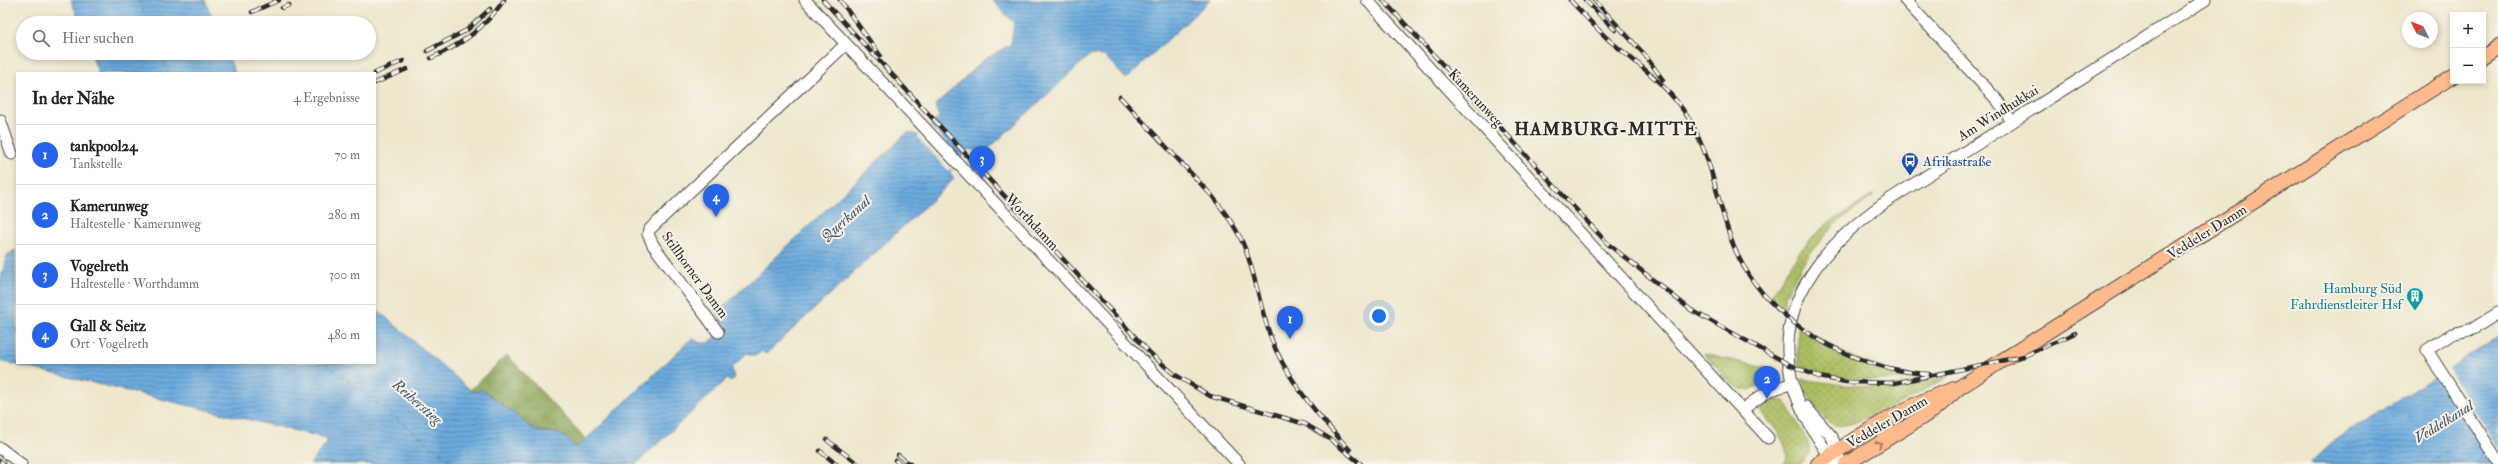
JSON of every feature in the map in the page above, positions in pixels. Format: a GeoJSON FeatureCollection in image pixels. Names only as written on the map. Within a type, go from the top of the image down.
{"type":"FeatureCollection","features":[{"type":"Feature","properties":{"kind":"main road"},"geometry":{"type":"LineString","coordinates":[[2486,55],[2498,47]]}},
{"type":"Feature","properties":{"kind":"main road","name":"Veddeler Damm"},"geometry":{"type":"LineString","coordinates":[[1846,464],[1934,410],[1960,387],[2450,78]]}},
{"type":"Feature","properties":{"kind":"main road","name":"Veddeler Damm"},"geometry":{"type":"LineString","coordinates":[[1832,460],[1928,397],[1960,387]]}},
{"type":"Feature","properties":{"kind":"street","name":"Worthdamm"},"geometry":{"type":"LineString","coordinates":[[805,0],[1238,464]]}},
{"type":"Feature","properties":{"kind":"street","name":"Kamerunweg"},"geometry":{"type":"LineString","coordinates":[[1367,0],[1768,438]]}},
{"type":"Feature","properties":{"kind":"street"},"geometry":{"type":"LineString","coordinates":[[1905,0],[1998,101],[2012,122]]}},
{"type":"Feature","properties":{"kind":"street","name":"Am Windhukkai"},"geometry":{"type":"LineString","coordinates":[[1832,460],[1832,437],[1799,399],[1792,383],[1789,339],[1793,313],[1808,279],[1829,249],[1870,212],[2205,0]]}},
{"type":"Feature","properties":{"kind":"street","name":"Stillhorner Damm"},"geometry":{"type":"LineString","coordinates":[[718,332],[653,245],[648,234],[652,225],[846,44]]}},
{"type":"Feature","properties":{"kind":"street"},"geometry":{"type":"LineString","coordinates":[[0,120],[12,154]]}},
{"type":"Feature","properties":{"kind":"street"},"geometry":{"type":"LineString","coordinates":[[2498,313],[2473,329],[2452,334],[2427,350],[2498,461]]}},
{"type":"Feature","properties":{"kind":"street"},"geometry":{"type":"LineString","coordinates":[[1743,410],[1768,391],[1792,383]]}},
{"type":"Feature","properties":{"kind":"street"},"geometry":{"type":"LineString","coordinates":[[0,448],[21,464]]}},
{"type":"Feature","properties":{"kind":"green space"},"geometry":{"type":"Polygon","coordinates":[[[1874,195],[1836,224],[1815,247],[1803,263],[1785,296],[1785,310],[1771,296],[1800,251],[1824,226],[1874,195]]]}},
{"type":"Feature","properties":{"kind":"green space"},"geometry":{"type":"Polygon","coordinates":[[[1798,327],[1826,345],[1855,358],[1886,369],[1918,377],[1887,380],[1857,379],[1828,374],[1798,365],[1798,327]]]}},
{"type":"Feature","properties":{"kind":"green space"},"geometry":{"type":"Polygon","coordinates":[[[1704,354],[1779,371],[1770,380],[1749,390],[1741,389],[1731,383],[1704,354]]]}},
{"type":"Feature","properties":{"kind":"green space"},"geometry":{"type":"Polygon","coordinates":[[[507,355],[587,440],[577,448],[569,439],[554,432],[536,431],[482,389],[474,394],[470,390],[507,355]]]}},
{"type":"Feature","properties":{"kind":"green space"},"geometry":{"type":"Polygon","coordinates":[[[1948,377],[1908,399],[1874,415],[1858,422],[1844,425],[1835,425],[1824,418],[1814,405],[1801,379],[1844,385],[1883,387],[1948,377]]]}},
{"type":"Feature","properties":{"kind":"green space"},"geometry":{"type":"Polygon","coordinates":[[[1772,399],[1785,401],[1809,444],[1809,453],[1800,464],[1782,464],[1786,462],[1786,448],[1779,435],[1761,411],[1764,404],[1772,399]]]}},
{"type":"Feature","properties":{"kind":"water"},"geometry":{"type":"Polygon","coordinates":[[[71,0],[205,0],[212,16],[77,16],[71,0]]]}},
{"type":"Feature","properties":{"kind":"water"},"geometry":{"type":"Polygon","coordinates":[[[992,0],[1210,0],[1126,79],[1105,56],[1090,55],[982,155],[978,151],[969,149],[951,166],[950,174],[954,179],[950,183],[766,354],[762,351],[755,356],[747,353],[732,368],[734,379],[730,382],[727,379],[636,464],[310,464],[327,442],[326,438],[0,361],[0,282],[7,255],[15,250],[16,364],[376,364],[376,309],[474,393],[482,389],[536,431],[560,434],[577,448],[692,338],[700,343],[709,343],[723,329],[718,312],[908,132],[920,136],[939,117],[935,106],[982,61],[1011,44],[1014,23],[992,0]]]}},
{"type":"Feature","properties":{"kind":"water"},"geometry":{"type":"Polygon","coordinates":[[[93,60],[230,60],[235,72],[98,72],[93,60]]]}},
{"type":"Feature","properties":{"kind":"water","name":"Veddelkanal"},"geometry":{"type":"Polygon","coordinates":[[[2498,337],[2498,464],[2309,464],[2331,443],[2498,337]]]}},
{"type":"Feature","properties":{"kind":"pier"},"geometry":{"type":"Polygon","coordinates":[[[930,125],[961,159],[949,171],[917,137],[930,125]]]}},
{"type":"Feature","properties":{"kind":"pier"},"geometry":{"type":"Polygon","coordinates":[[[2447,367],[2498,448],[2498,464],[2493,464],[2485,451],[2488,449],[2454,395],[2450,398],[2435,374],[2447,367]]]}},
{"type":"Feature","properties":{"kind":"ferry route"},"geometry":{"type":"LineString","coordinates":[[139,0],[145,16]]}},
{"type":"Feature","properties":{"kind":"ferry route"},"geometry":{"type":"LineString","coordinates":[[163,60],[168,72]]}},
{"type":"Feature","properties":{"kind":"ferry route"},"geometry":{"type":"LineString","coordinates":[[326,364],[455,464]]}},
{"type":"Feature","properties":{"kind":"ferry route"},"geometry":{"type":"LineString","coordinates":[[2484,430],[2498,421]]}},
{"type":"Feature","properties":{"kind":"ferry route"},"geometry":{"type":"LineString","coordinates":[[2429,464],[2476,435]]}},
{"type":"Feature","properties":{"kind":"railway"},"geometry":{"type":"LineString","coordinates":[[252,12],[279,0]]}},
{"type":"Feature","properties":{"kind":"railway"},"geometry":{"type":"LineString","coordinates":[[431,58],[472,35],[489,19],[504,0]]}},
{"type":"Feature","properties":{"kind":"railway"},"geometry":{"type":"LineString","coordinates":[[823,0],[1151,354],[1174,374],[1210,396],[1305,424],[1330,439],[1361,464]]}},
{"type":"Feature","properties":{"kind":"railway"},"geometry":{"type":"LineString","coordinates":[[840,0],[880,55]]}},
{"type":"Feature","properties":{"kind":"railway"},"geometry":{"type":"LineString","coordinates":[[1383,0],[1608,244],[1691,310],[1790,365],[1819,377],[1846,382],[1895,383],[2024,356],[2075,333]]}},
{"type":"Feature","properties":{"kind":"railway"},"geometry":{"type":"LineString","coordinates":[[1570,0],[1610,41],[1663,86],[1689,119],[1704,150],[1734,247],[1748,274],[1767,298],[1789,319],[1814,337],[1842,352],[1870,363],[1900,370],[1929,374]]}},
{"type":"Feature","properties":{"kind":"railway"},"geometry":{"type":"LineString","coordinates":[[1585,0],[1615,30]]}},
{"type":"Feature","properties":{"kind":"railway"},"geometry":{"type":"LineString","coordinates":[[1594,0],[1645,55],[1663,80]]}},
{"type":"Feature","properties":{"kind":"railway"},"geometry":{"type":"LineString","coordinates":[[282,8],[289,5]]}},
{"type":"Feature","properties":{"kind":"railway"},"geometry":{"type":"LineString","coordinates":[[427,51],[467,30],[490,9]]}},
{"type":"Feature","properties":{"kind":"railway"},"geometry":{"type":"LineString","coordinates":[[376,73],[403,61]]}},
{"type":"Feature","properties":{"kind":"railway"},"geometry":{"type":"LineString","coordinates":[[376,83],[407,69]]}},
{"type":"Feature","properties":{"kind":"railway"},"geometry":{"type":"LineString","coordinates":[[1120,97],[1213,197],[1232,223],[1246,251],[1254,275],[1267,326],[1283,364],[1309,403],[1350,450]]}},
{"type":"Feature","properties":{"kind":"railway"},"geometry":{"type":"LineString","coordinates":[[827,440],[858,464]]}},
{"type":"Feature","properties":{"kind":"railway"},"geometry":{"type":"LineString","coordinates":[[820,451],[836,464]]}},
{"type":"Feature","properties":{"kind":"railway"},"geometry":{"type":"LineString","coordinates":[[898,455],[910,464]]}},
{"type":"Feature","properties":{"kind":"railway"},"geometry":{"type":"LineString","coordinates":[[895,460],[900,464]]}},
{"type":"Feature","properties":{"kind":"railway"},"geometry":{"type":"LineString","coordinates":[[0,461],[4,464]]}},
{"type":"Feature","properties":{"kind":"place","name":"Afrikastraße"},"geometry":{"type":"Point","coordinates":[1910,176]}},
{"type":"Feature","properties":{"kind":"place","name":"Vogelreth"},"geometry":{"type":"Point","coordinates":[982,179]}},
{"type":"Feature","properties":{"kind":"place","name":"Gall & Seitz"},"geometry":{"type":"Point","coordinates":[716,217]}},
{"type":"Feature","properties":{"kind":"place","name":"Hamburg Süd Fahrdienstleiter Hsf"},"geometry":{"type":"Point","coordinates":[2415,311]}},
{"type":"Feature","properties":{"kind":"place","name":"tankpool24"},"geometry":{"type":"Point","coordinates":[1290,339]}},
{"type":"Feature","properties":{"kind":"place","name":"Kamerunweg"},"geometry":{"type":"Point","coordinates":[1767,399]}},
{"type":"Feature","properties":{"kind":"district","name":"HAMBURG-MITTE"},"geometry":{"type":"Point","coordinates":[1606,129]}},
{"type":"Feature","properties":{"kind":"water label","name":"Querkanal"},"geometry":{"type":"Point","coordinates":[846,219]}},
{"type":"Feature","properties":{"kind":"water label","name":"Reiherstieg"},"geometry":{"type":"Point","coordinates":[417,402]}}]}
